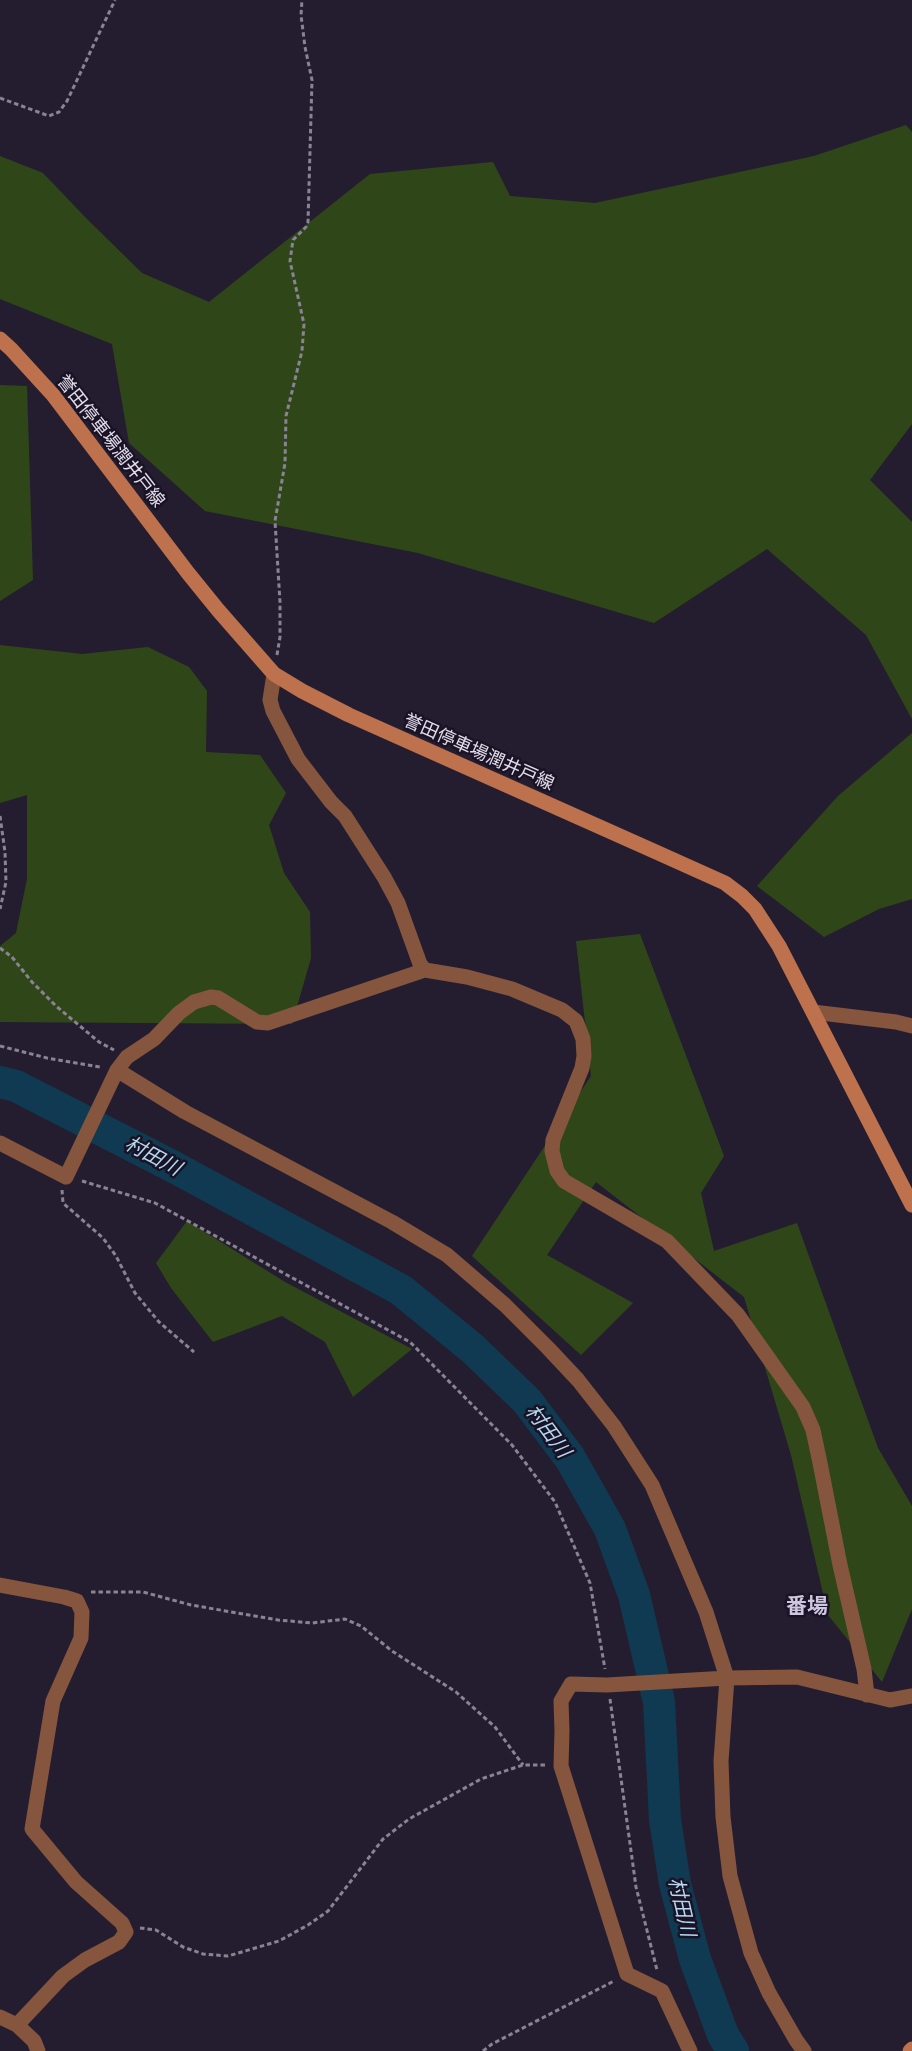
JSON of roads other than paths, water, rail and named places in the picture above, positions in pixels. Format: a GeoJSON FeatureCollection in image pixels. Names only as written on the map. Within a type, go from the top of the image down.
{"type":"FeatureCollection","features":[{"type":"Feature","properties":{"kind":"main road","name":"誉田停車場潤井戸線"},"geometry":{"type":"LineString","coordinates":[[0,339],[53,395],[194,580],[274,674],[302,692],[350,715],[725,883],[755,909],[779,946],[912,1206]]}},
{"type":"Feature","properties":{"kind":"street"},"geometry":{"type":"LineString","coordinates":[[274,674],[270,700],[273,711],[298,759],[331,802],[345,816],[384,877],[398,903],[420,964],[425,970]]}},
{"type":"Feature","properties":{"kind":"street"},"geometry":{"type":"LineString","coordinates":[[0,1143],[66,1177],[117,1070],[128,1057],[154,1039],[179,1013],[194,1002],[211,997],[218,998],[257,1022],[268,1023],[425,970],[467,977],[512,989],[562,1010],[576,1022],[583,1039],[583,1062],[553,1140],[552,1151],[557,1171],[564,1180],[667,1241],[738,1315],[803,1407],[813,1430],[864,1669],[867,1695]]}},
{"type":"Feature","properties":{"kind":"street"},"geometry":{"type":"LineString","coordinates":[[813,1012],[912,1026]]}},
{"type":"Feature","properties":{"kind":"street"},"geometry":{"type":"LineString","coordinates":[[117,1070],[185,1112],[392,1222],[447,1255],[505,1305],[578,1380],[600,1408],[652,1485],[706,1612],[728,1678],[721,1761],[723,1817],[730,1876],[751,1953],[769,1993],[804,2051]]}},
{"type":"Feature","properties":{"kind":"street"},"geometry":{"type":"LineString","coordinates":[[0,1587],[64,1597],[77,1601],[82,1612],[81,1638],[53,1701],[32,1829],[76,1882],[122,1923],[126,1932],[119,1942],[85,1960],[63,1976],[17,2025]]}},
{"type":"Feature","properties":{"kind":"street"},"geometry":{"type":"LineString","coordinates":[[690,2051],[662,1991],[627,1974],[561,1766],[561,1701],[571,1684],[607,1685],[728,1678],[797,1677],[890,1700],[912,1696]]}},
{"type":"Feature","properties":{"kind":"street"},"geometry":{"type":"LineString","coordinates":[[0,2017],[17,2025],[34,2041],[38,2051]]}},
{"type":"Feature","properties":{"kind":"waterway","name":"村田川"},"geometry":{"type":"LineString","coordinates":[[0,1082],[16,1086],[172,1166],[401,1290],[473,1349],[527,1401],[570,1458],[610,1529],[634,1595],[659,1702],[665,1820],[675,1884],[695,1959],[723,2035],[733,2051]]}},
{"type":"Feature","properties":{"kind":"district","name":"番場"},"geometry":{"type":"Point","coordinates":[807,1606]}}]}
